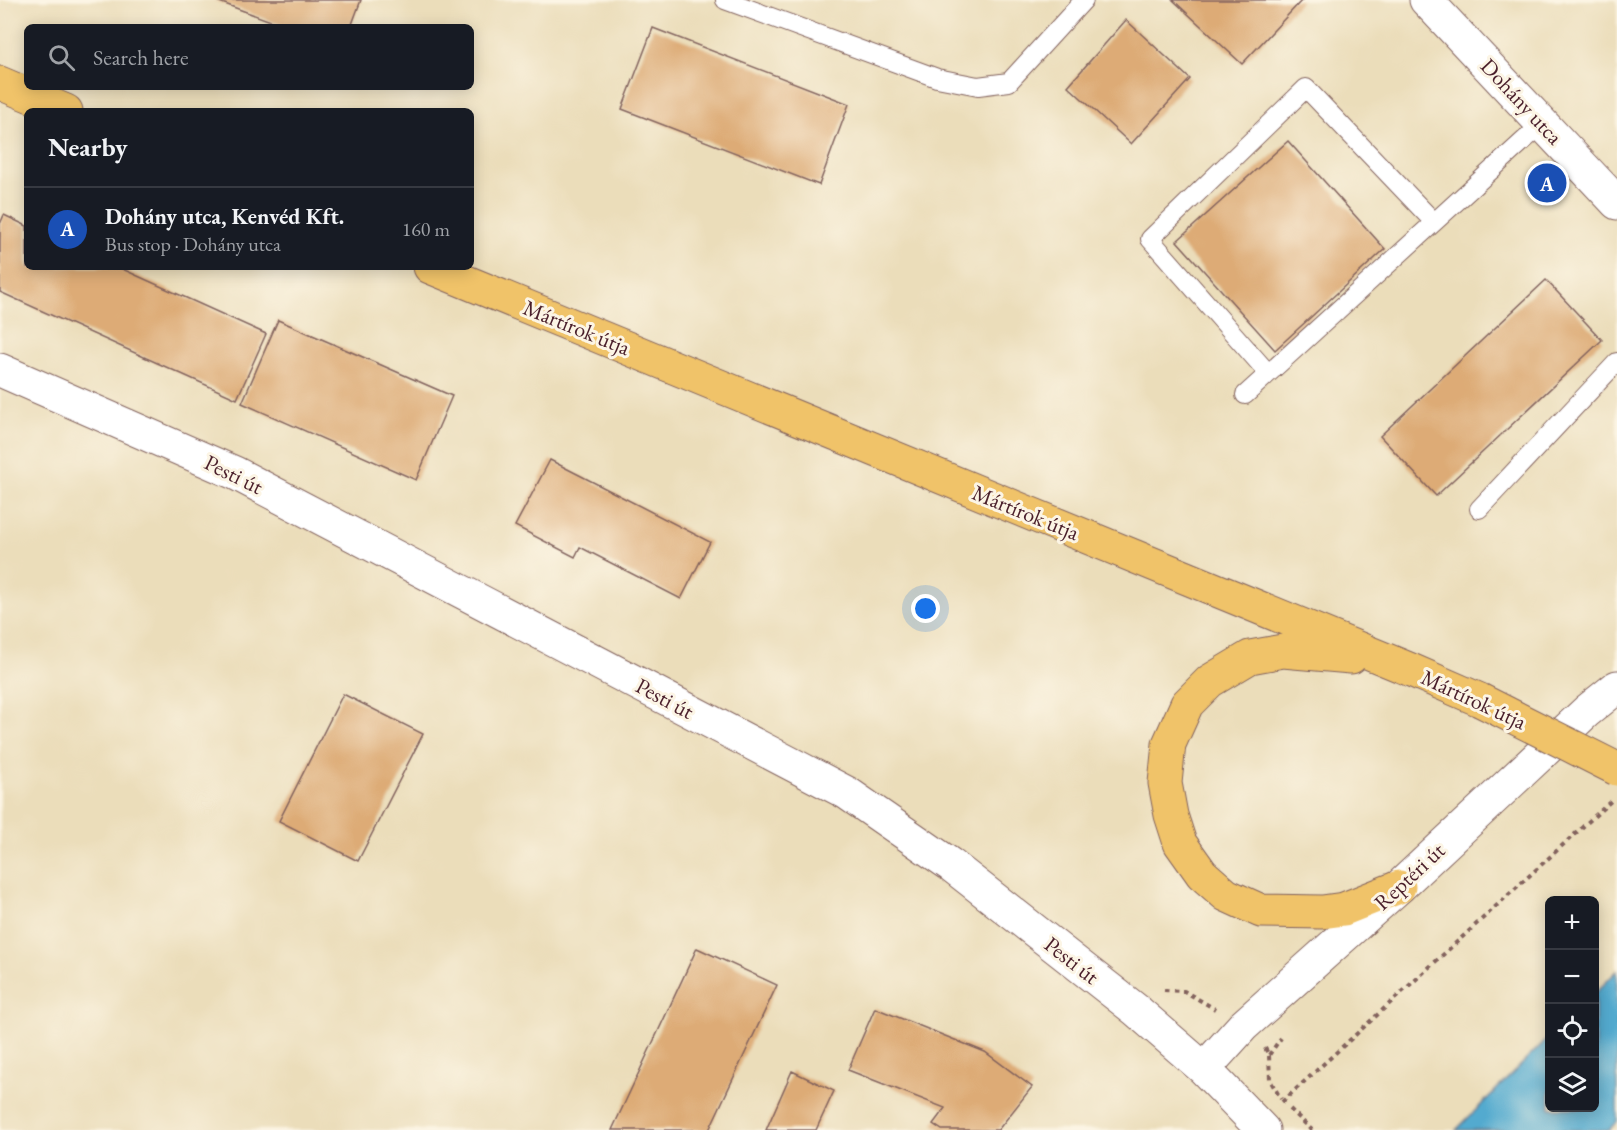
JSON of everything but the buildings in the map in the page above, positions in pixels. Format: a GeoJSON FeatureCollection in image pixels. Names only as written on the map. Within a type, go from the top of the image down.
{"type":"FeatureCollection","features":[{"type":"Feature","properties":{"kind":"main road"},"geometry":{"type":"LineString","coordinates":[[0,83],[59,108]]}},
{"type":"Feature","properties":{"kind":"main road","name":"Mártírok útja"},"geometry":{"type":"LineString","coordinates":[[437,270],[1411,670],[1480,700],[1617,769]]}},
{"type":"Feature","properties":{"kind":"main road"},"geometry":{"type":"LineString","coordinates":[[1399,887],[1344,909],[1322,912],[1261,911],[1227,895],[1202,874],[1180,843],[1165,783],[1169,744],[1187,704],[1210,681],[1250,657],[1283,651],[1317,652],[1356,657],[1411,670]]}},
{"type":"Feature","properties":{"kind":"street","name":"Dohány utca"},"geometry":{"type":"LineString","coordinates":[[1426,0],[1617,203]]}},
{"type":"Feature","properties":{"kind":"street","name":"Pesti út"},"geometry":{"type":"LineString","coordinates":[[0,370],[235,472],[847,793],[951,865],[1136,1010],[1204,1069],[1263,1130]]}},
{"type":"Feature","properties":{"kind":"street","name":"Reptéri út"},"geometry":{"type":"LineString","coordinates":[[1204,1069],[1243,1026],[1399,887],[1587,711],[1617,687]]}},
{"type":"Feature","properties":{"kind":"lane"},"geometry":{"type":"LineString","coordinates":[[725,0],[937,78],[978,87],[1009,82],[1084,0]]}},
{"type":"Feature","properties":{"kind":"lane"},"geometry":{"type":"LineString","coordinates":[[1268,374],[1150,239],[1306,88],[1434,222]]}},
{"type":"Feature","properties":{"kind":"lane"},"geometry":{"type":"LineString","coordinates":[[1245,395],[1543,123]]}},
{"type":"Feature","properties":{"kind":"lane"},"geometry":{"type":"LineString","coordinates":[[1479,509],[1617,362]]}},
{"type":"Feature","properties":{"kind":"path"},"geometry":{"type":"LineString","coordinates":[[1312,1130],[1282,1102],[1611,801]]}},
{"type":"Feature","properties":{"kind":"water"},"geometry":{"type":"Polygon","coordinates":[[[1617,971],[1617,1122],[1608,1130],[1456,1130],[1545,1041],[1545,1112],[1599,1112],[1599,989],[1617,971]]]}},
{"type":"Feature","properties":{"kind":"place","name":"Dohány utca, Kenvéd Kft."},"geometry":{"type":"Point","coordinates":[1547,183]}}]}
